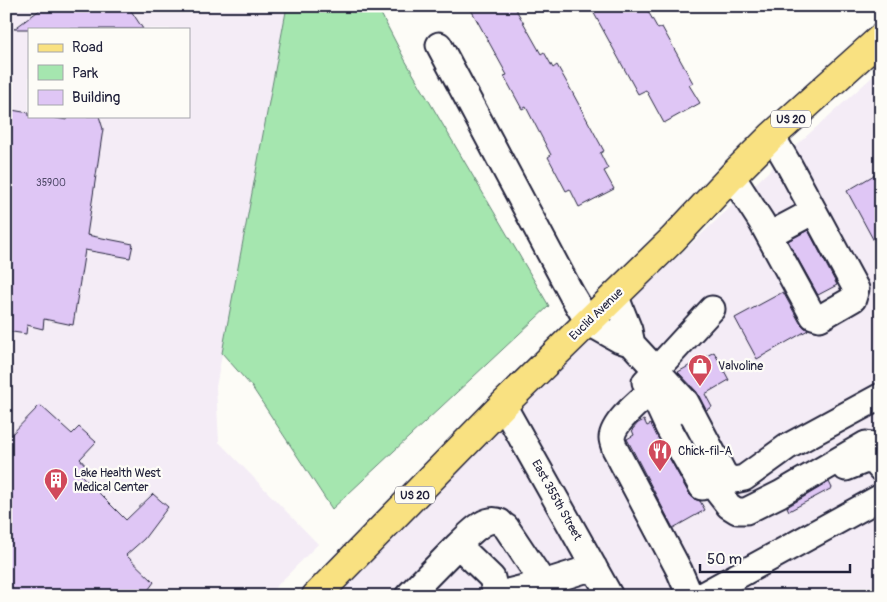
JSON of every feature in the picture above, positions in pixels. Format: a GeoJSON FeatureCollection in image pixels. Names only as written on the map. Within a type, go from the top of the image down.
{"type":"FeatureCollection","features":[{"type":"Feature","properties":{"kind":"main road","name":"Euclid Avenue"},"geometry":{"type":"LineString","coordinates":[[316,596],[504,405],[673,238],[772,136],[881,38]]}},
{"type":"Feature","properties":{"kind":"street"},"geometry":{"type":"LineString","coordinates":[[439,45],[572,296],[588,322],[620,340],[632,344],[686,402],[726,476],[734,480],[744,478],[788,447],[881,396]]}},
{"type":"Feature","properties":{"kind":"street"},"geometry":{"type":"LineString","coordinates":[[732,176],[761,221],[813,316],[820,318],[853,299],[856,289],[772,136]]}},
{"type":"Feature","properties":{"kind":"street"},"geometry":{"type":"LineString","coordinates":[[769,235],[814,211]]}},
{"type":"Feature","properties":{"kind":"street"},"geometry":{"type":"LineString","coordinates":[[615,295],[629,330],[632,344]]}},
{"type":"Feature","properties":{"kind":"street"},"geometry":{"type":"LineString","coordinates":[[690,596],[680,570],[615,449],[612,437],[616,427],[656,370],[712,310]]}},
{"type":"Feature","properties":{"kind":"street"},"geometry":{"type":"LineString","coordinates":[[677,596],[598,441],[601,432],[612,416],[638,396],[652,390],[660,392],[664,396],[718,492],[729,506],[737,511],[746,511],[866,444],[881,447]]}},
{"type":"Feature","properties":{"kind":"street"},"geometry":{"type":"LineString","coordinates":[[638,396],[653,398],[657,402],[668,427],[717,513],[726,522],[734,526],[744,524],[785,504],[849,466],[866,460],[875,462],[881,469]]}},
{"type":"Feature","properties":{"kind":"street","name":"East 355th Street"},"geometry":{"type":"LineString","coordinates":[[504,405],[610,596]]}},
{"type":"Feature","properties":{"kind":"street"},"geometry":{"type":"LineString","coordinates":[[701,596],[881,497]]}},
{"type":"Feature","properties":{"kind":"street"},"geometry":{"type":"LineString","coordinates":[[408,596],[458,545],[489,521],[499,522],[506,528],[543,582]]}},
{"type":"Feature","properties":{"kind":"street"},"geometry":{"type":"LineString","coordinates":[[458,545],[495,591],[543,582],[590,560]]}},
{"type":"Feature","properties":{"kind":"shaded area"},"geometry":{"type":"Polygon","coordinates":[[[6,6],[287,6],[216,387],[219,442],[318,544],[267,596],[6,596],[6,6]]]}},
{"type":"Feature","properties":{"kind":"shaded area"},"geometry":{"type":"Polygon","coordinates":[[[881,69],[881,596],[618,596],[518,406],[801,141],[881,69]]]}},
{"type":"Feature","properties":{"kind":"shaded area"},"geometry":{"type":"Polygon","coordinates":[[[502,423],[598,596],[333,596],[502,423]]]}},
{"type":"Feature","properties":{"kind":"green space"},"geometry":{"type":"Polygon","coordinates":[[[287,6],[377,6],[405,60],[549,306],[332,509],[252,387],[222,353],[287,6]]]}},
{"type":"Feature","properties":{"kind":"building"},"geometry":{"type":"Polygon","coordinates":[[[45,6],[128,6],[142,28],[28,28],[14,29],[45,6]]]}},
{"type":"Feature","properties":{"kind":"building"},"geometry":{"type":"Polygon","coordinates":[[[469,6],[514,6],[541,54],[544,52],[553,68],[557,65],[571,90],[604,151],[600,153],[608,169],[604,171],[614,189],[579,207],[570,189],[566,191],[548,157],[551,155],[526,107],[522,109],[504,76],[507,75],[469,6]]]}},
{"type":"Feature","properties":{"kind":"building"},"geometry":{"type":"Polygon","coordinates":[[[590,6],[645,6],[658,29],[662,27],[693,83],[689,85],[700,103],[664,123],[646,90],[638,94],[590,6]]]}},
{"type":"Feature","properties":{"kind":"building"},"geometry":{"type":"Polygon","coordinates":[[[6,109],[28,113],[28,118],[67,120],[68,118],[100,118],[103,129],[87,235],[133,244],[130,258],[85,250],[73,325],[44,319],[43,329],[27,325],[26,334],[6,331],[6,109]]]}},
{"type":"Feature","properties":{"kind":"building"},"geometry":{"type":"Polygon","coordinates":[[[881,171],[881,254],[847,191],[881,171]]]}},
{"type":"Feature","properties":{"kind":"building"},"geometry":{"type":"Polygon","coordinates":[[[808,230],[837,285],[818,295],[788,241],[808,230]]]}},
{"type":"Feature","properties":{"kind":"building"},"geometry":{"type":"Polygon","coordinates":[[[783,292],[800,323],[808,330],[757,359],[735,318],[783,292]]]}},
{"type":"Feature","properties":{"kind":"building","name":"Valvoline"},"geometry":{"type":"Polygon","coordinates":[[[714,352],[729,380],[705,394],[712,407],[706,410],[697,392],[678,372],[714,352]]]}},
{"type":"Feature","properties":{"kind":"building","name":"Lake Health West Medical Center"},"geometry":{"type":"Polygon","coordinates":[[[40,405],[72,434],[79,427],[96,442],[80,459],[86,466],[79,473],[126,520],[153,494],[168,507],[144,539],[126,555],[154,582],[144,596],[6,596],[6,440],[40,405]]]}},
{"type":"Feature","properties":{"kind":"building","name":"Chick-fil-A"},"geometry":{"type":"Polygon","coordinates":[[[644,420],[647,426],[651,424],[689,494],[694,499],[700,501],[705,510],[673,528],[627,439],[634,435],[632,430],[638,423],[644,420]]]}},
{"type":"Feature","properties":{"kind":"building"},"geometry":{"type":"Polygon","coordinates":[[[829,482],[832,488],[789,511],[787,507],[829,482]]]}},
{"type":"Feature","properties":{"kind":"place","name":"Valvoline"},"geometry":{"type":"Point","coordinates":[700,387]}},
{"type":"Feature","properties":{"kind":"place","name":"Chick-fil-A"},"geometry":{"type":"Point","coordinates":[660,472]}},
{"type":"Feature","properties":{"kind":"place","name":"Lake Health West Medical Center"},"geometry":{"type":"Point","coordinates":[56,501]}}]}
